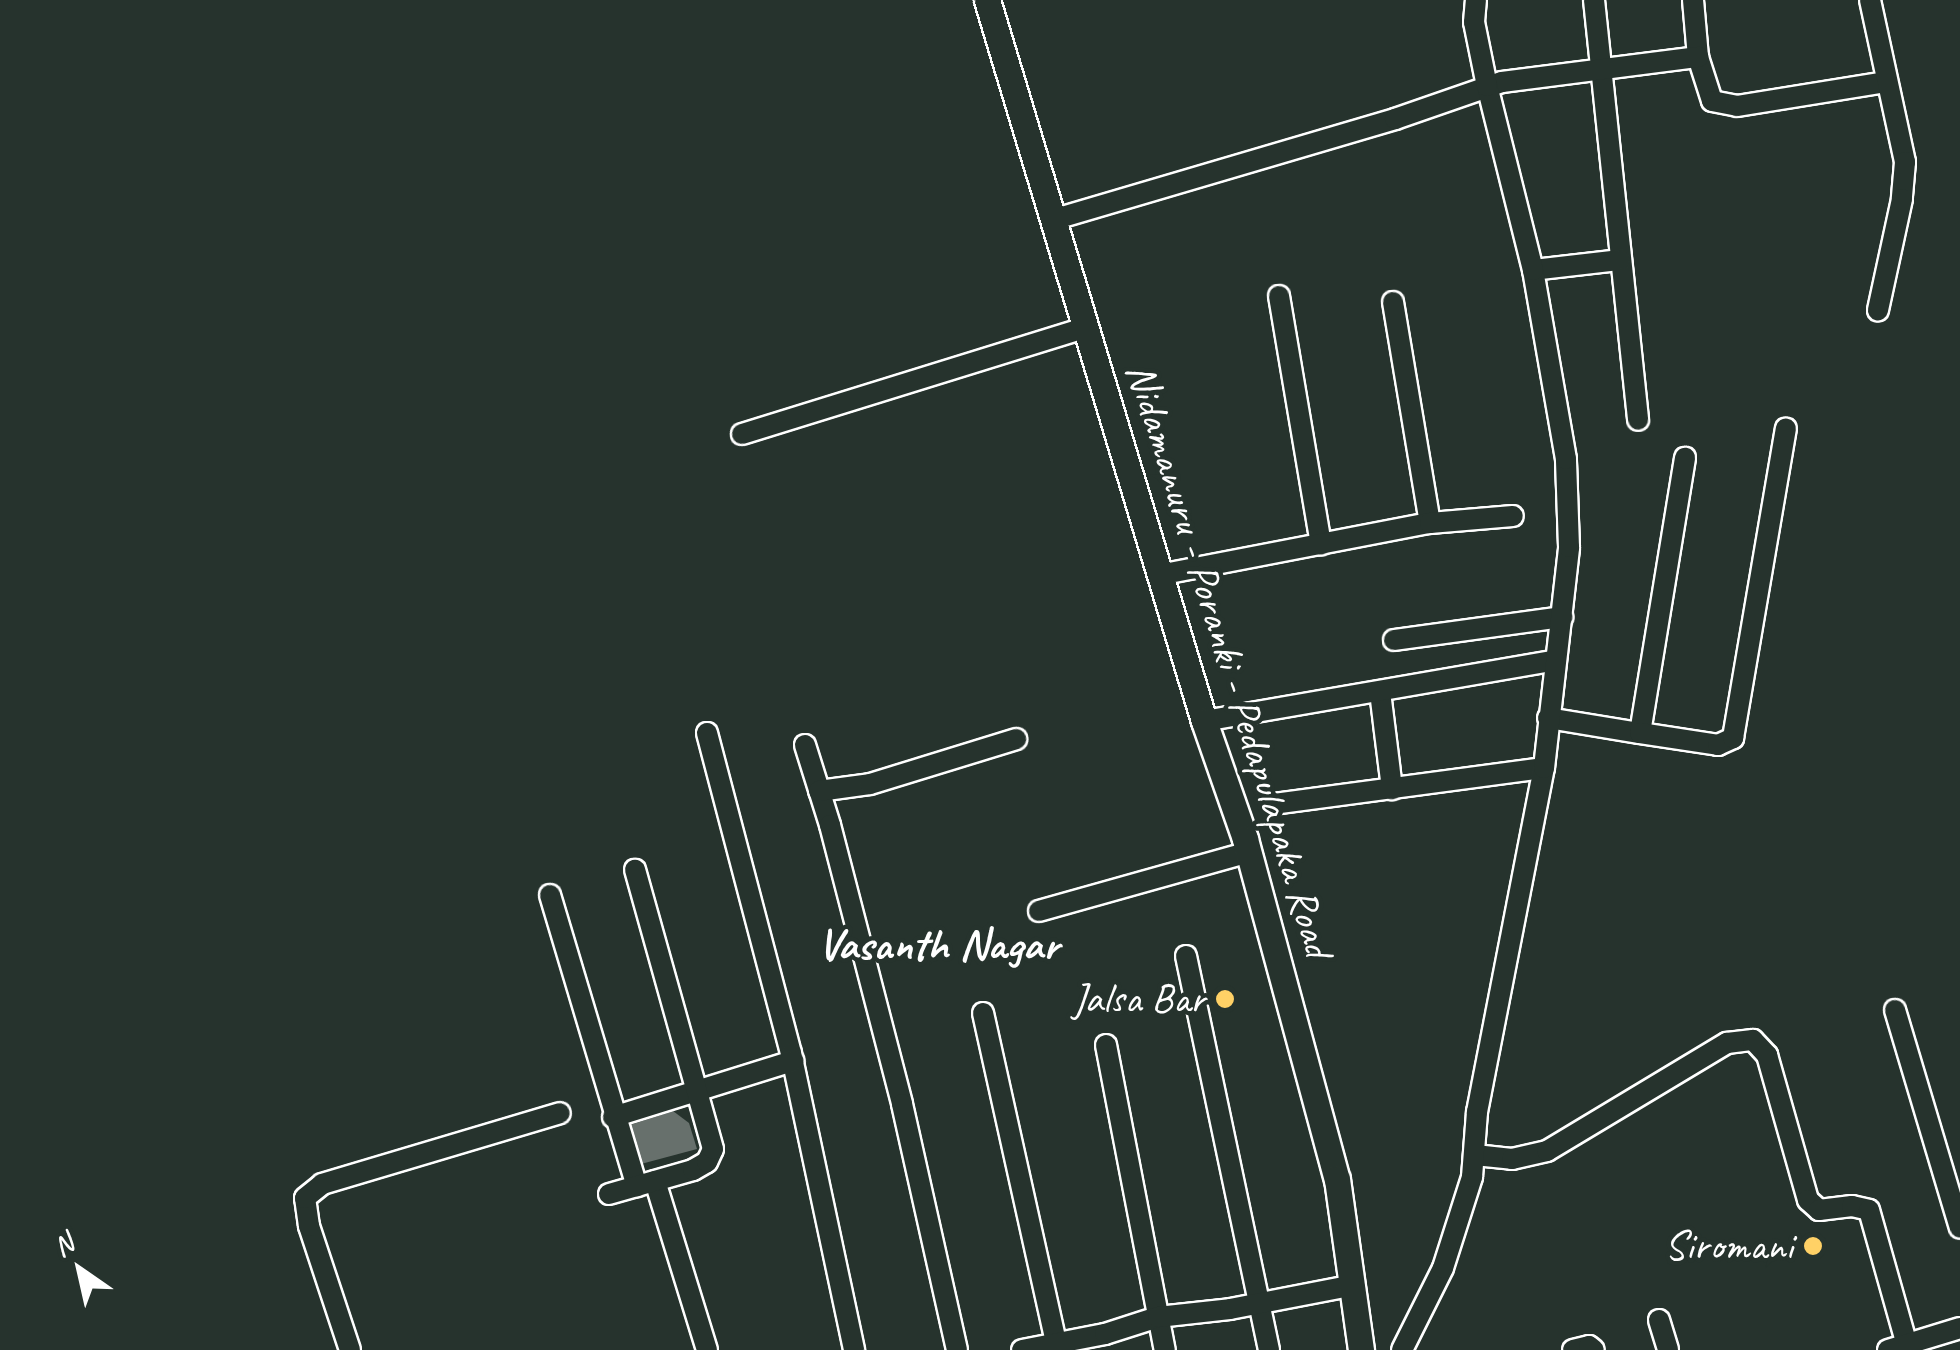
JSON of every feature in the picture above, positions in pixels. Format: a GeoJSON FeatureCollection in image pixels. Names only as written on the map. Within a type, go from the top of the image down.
{"type":"FeatureCollection","features":[{"type":"Feature","properties":{"kind":"main road","name":"Nidamanuru - Poranki - Pedapulapaka Road"},"geometry":{"type":"LineString","coordinates":[[987,0],[1164,574],[1204,722],[1249,852],[1337,1179],[1361,1350]]}},
{"type":"Feature","properties":{"kind":"street"},"geometry":{"type":"LineString","coordinates":[[1402,1350],[1459,1224],[1476,1155],[1478,1112],[1544,768],[1569,547],[1566,458],[1532,270],[1474,22],[1476,0]]}},
{"type":"Feature","properties":{"kind":"street"},"geometry":{"type":"LineString","coordinates":[[1594,0],[1638,420]]}},
{"type":"Feature","properties":{"kind":"street"},"geometry":{"type":"LineString","coordinates":[[1693,0],[1698,57],[1712,101],[1737,106],[1886,82]]}},
{"type":"Feature","properties":{"kind":"street"},"geometry":{"type":"LineString","coordinates":[[1870,0],[1904,162],[1902,199],[1878,310]]}},
{"type":"Feature","properties":{"kind":"street"},"geometry":{"type":"LineString","coordinates":[[1052,220],[1395,119],[1487,86],[1698,57]]}},
{"type":"Feature","properties":{"kind":"street"},"geometry":{"type":"LineString","coordinates":[[1532,270],[1619,260]]}},
{"type":"Feature","properties":{"kind":"street"},"geometry":{"type":"LineString","coordinates":[[1279,296],[1321,544]]}},
{"type":"Feature","properties":{"kind":"street"},"geometry":{"type":"LineString","coordinates":[[1392,302],[1430,523]]}},
{"type":"Feature","properties":{"kind":"street"},"geometry":{"type":"LineString","coordinates":[[742,434],[1087,327]]}},
{"type":"Feature","properties":{"kind":"street"},"geometry":{"type":"LineString","coordinates":[[1548,718],[1718,745],[1733,738],[1786,428]]}},
{"type":"Feature","properties":{"kind":"street"},"geometry":{"type":"LineString","coordinates":[[1640,734],[1645,683],[1685,458]]}},
{"type":"Feature","properties":{"kind":"street"},"geometry":{"type":"LineString","coordinates":[[1164,574],[1430,523],[1513,516]]}},
{"type":"Feature","properties":{"kind":"street"},"geometry":{"type":"LineString","coordinates":[[1394,640],[1562,616]]}},
{"type":"Feature","properties":{"kind":"street"},"geometry":{"type":"LineString","coordinates":[[1204,722],[1556,660]]}},
{"type":"Feature","properties":{"kind":"street"},"geometry":{"type":"LineString","coordinates":[[1380,692],[1392,789]]}},
{"type":"Feature","properties":{"kind":"street"},"geometry":{"type":"LineString","coordinates":[[707,733],[793,1061],[854,1350]]}},
{"type":"Feature","properties":{"kind":"street"},"geometry":{"type":"LineString","coordinates":[[819,790],[870,784],[1016,739]]}},
{"type":"Feature","properties":{"kind":"street"},"geometry":{"type":"LineString","coordinates":[[805,745],[902,1104],[957,1350]]}},
{"type":"Feature","properties":{"kind":"street"},"geometry":{"type":"LineString","coordinates":[[1273,804],[1544,768]]}},
{"type":"Feature","properties":{"kind":"street"},"geometry":{"type":"LineString","coordinates":[[1038,911],[1249,852]]}},
{"type":"Feature","properties":{"kind":"street"},"geometry":{"type":"LineString","coordinates":[[609,1194],[692,1170],[710,1158],[713,1149],[634,870]]}},
{"type":"Feature","properties":{"kind":"street"},"geometry":{"type":"LineString","coordinates":[[550,895],[613,1117],[646,1183],[707,1350]]}},
{"type":"Feature","properties":{"kind":"street"},"geometry":{"type":"LineString","coordinates":[[1186,956],[1269,1350]]}},
{"type":"Feature","properties":{"kind":"street"},"geometry":{"type":"LineString","coordinates":[[1894,1010],[1960,1228]]}},
{"type":"Feature","properties":{"kind":"street"},"geometry":{"type":"LineString","coordinates":[[983,1013],[1057,1347]]}},
{"type":"Feature","properties":{"kind":"street"},"geometry":{"type":"LineString","coordinates":[[1476,1155],[1512,1159],[1547,1150],[1727,1043],[1753,1040],[1767,1055],[1808,1200],[1819,1210],[1852,1206],[1870,1210],[1898,1347],[1960,1328]]}},
{"type":"Feature","properties":{"kind":"street"},"geometry":{"type":"LineString","coordinates":[[1106,1045],[1165,1350]]}},
{"type":"Feature","properties":{"kind":"street"},"geometry":{"type":"LineString","coordinates":[[613,1117],[793,1061]]}},
{"type":"Feature","properties":{"kind":"street"},"geometry":{"type":"LineString","coordinates":[[350,1350],[309,1226],[305,1198],[322,1184],[560,1114]]}},
{"type":"Feature","properties":{"kind":"street"},"geometry":{"type":"LineString","coordinates":[[1022,1350],[1057,1347],[1158,1317],[1260,1304],[1350,1286]]}},
{"type":"Feature","properties":{"kind":"street"},"geometry":{"type":"LineString","coordinates":[[1660,1320],[1668,1350]]}},
{"type":"Feature","properties":{"kind":"street"},"geometry":{"type":"LineString","coordinates":[[1573,1350],[1588,1346],[1594,1350]]}},
{"type":"Feature","properties":{"kind":"shaded area"},"geometry":{"type":"Polygon","coordinates":[[[673,1111],[689,1123],[697,1149],[641,1164],[627,1126],[673,1111]]]}},
{"type":"Feature","properties":{"kind":"place","name":"Jalsa Bar"},"geometry":{"type":"Point","coordinates":[1225,999]}},
{"type":"Feature","properties":{"kind":"place","name":"Siromani"},"geometry":{"type":"Point","coordinates":[1813,1246]}},
{"type":"Feature","properties":{"kind":"district","name":"Vasanth Nagar"},"geometry":{"type":"Point","coordinates":[938,945]}}]}
